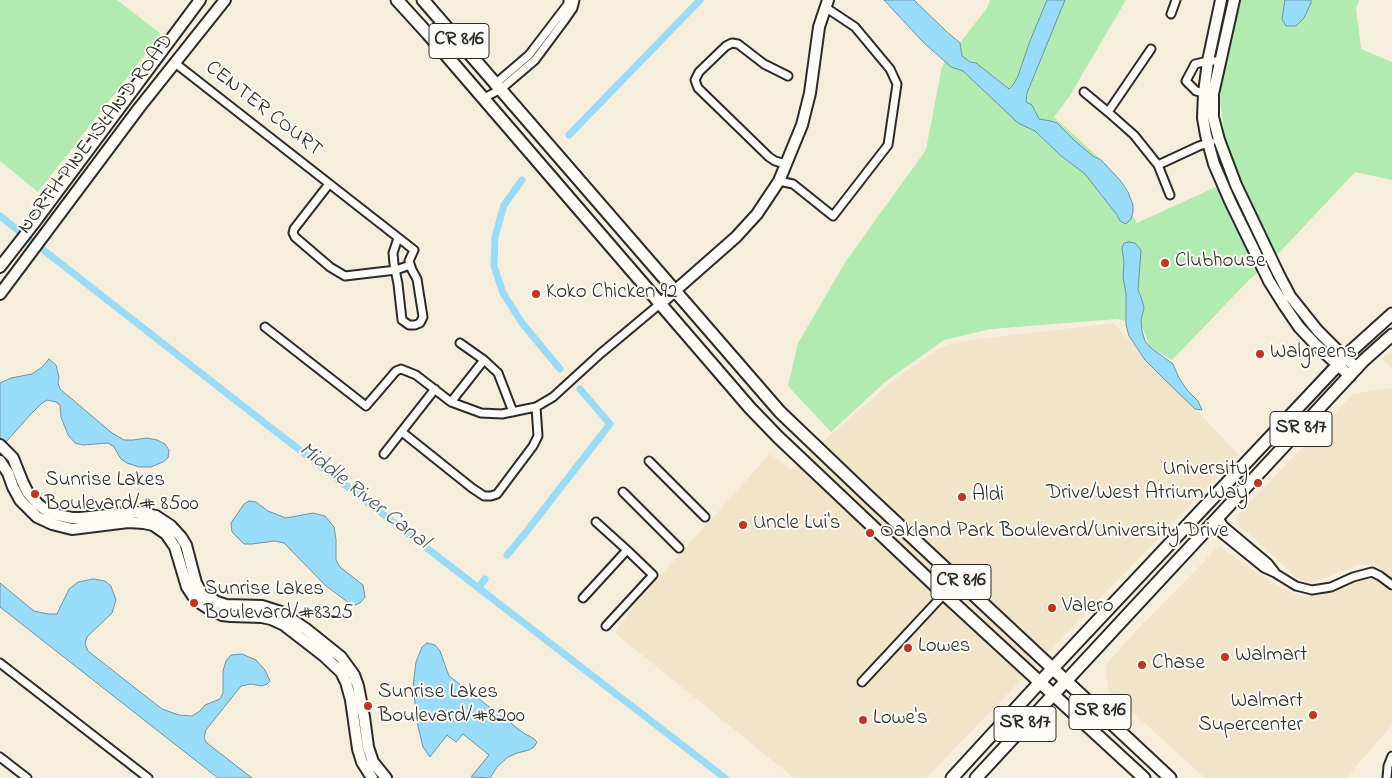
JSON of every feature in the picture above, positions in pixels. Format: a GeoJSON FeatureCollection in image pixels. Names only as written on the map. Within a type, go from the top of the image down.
{"type":"FeatureCollection","features":[{"type":"Feature","properties":{"kind":"main road","name":"CR 816"},"geometry":{"type":"LineString","coordinates":[[397,0],[484,98],[741,397],[778,437],[1040,682]]}},
{"type":"Feature","properties":{"kind":"main road","name":"CR 816"},"geometry":{"type":"LineString","coordinates":[[422,0],[760,390],[799,431],[1053,668]]}},
{"type":"Feature","properties":{"kind":"main road","name":"SR 817"},"geometry":{"type":"LineString","coordinates":[[952,778],[1341,362],[1392,314]]}},
{"type":"Feature","properties":{"kind":"main road","name":"SR 817"},"geometry":{"type":"LineString","coordinates":[[976,778],[1353,372],[1379,345],[1392,335]]}},
{"type":"Feature","properties":{"kind":"main road"},"geometry":{"type":"LineString","coordinates":[[1214,521],[1211,513],[1213,507],[1228,483]]}},
{"type":"Feature","properties":{"kind":"main road"},"geometry":{"type":"LineString","coordinates":[[1191,546],[1199,527],[1202,511]]}},
{"type":"Feature","properties":{"kind":"main road","name":"SR 816"},"geometry":{"type":"LineString","coordinates":[[1053,668],[1170,778]]}},
{"type":"Feature","properties":{"kind":"main road","name":"SR 816"},"geometry":{"type":"LineString","coordinates":[[1040,682],[1144,778]]}},
{"type":"Feature","properties":{"kind":"street","name":"NORTH PINE ISLAND ROAD"},"geometry":{"type":"LineString","coordinates":[[0,267],[200,0]]}},
{"type":"Feature","properties":{"kind":"street","name":"NORTH PINE ISLAND ROAD"},"geometry":{"type":"LineString","coordinates":[[0,294],[139,108],[225,0]]}},
{"type":"Feature","properties":{"kind":"street"},"geometry":{"type":"LineString","coordinates":[[484,98],[529,55],[568,4],[568,0]]}},
{"type":"Feature","properties":{"kind":"street"},"geometry":{"type":"LineString","coordinates":[[498,86],[534,60],[573,8],[575,0]]}},
{"type":"Feature","properties":{"kind":"street"},"geometry":{"type":"LineString","coordinates":[[1172,14],[1176,0]]}},
{"type":"Feature","properties":{"kind":"street"},"geometry":{"type":"LineString","coordinates":[[1221,0],[1208,61],[1202,118],[1214,164],[1269,281],[1284,305],[1299,327],[1315,344],[1353,372]]}},
{"type":"Feature","properties":{"kind":"street"},"geometry":{"type":"LineString","coordinates":[[1234,0],[1213,101],[1213,117],[1219,140],[1236,185],[1290,296],[1341,362]]}},
{"type":"Feature","properties":{"kind":"street"},"geometry":{"type":"LineString","coordinates":[[265,327],[366,406],[396,371],[401,369],[416,375],[451,402],[481,413],[502,414],[536,407],[553,397],[600,354],[675,292],[736,237],[757,214],[779,181],[802,125],[810,93],[819,27],[826,4],[855,27],[890,69],[897,84],[888,145],[834,216],[793,184],[779,181]]}},
{"type":"Feature","properties":{"kind":"street"},"geometry":{"type":"LineString","coordinates":[[786,164],[769,157],[698,88],[695,80],[699,72],[726,46],[732,43],[738,44],[764,64],[788,76]]}},
{"type":"Feature","properties":{"kind":"street"},"geometry":{"type":"LineString","coordinates":[[1108,112],[1151,48]]}},
{"type":"Feature","properties":{"kind":"street"},"geometry":{"type":"LineString","coordinates":[[1204,93],[1196,91],[1186,81],[1195,64],[1220,61]]}},
{"type":"Feature","properties":{"kind":"street","name":"CENTER COURT"},"geometry":{"type":"LineString","coordinates":[[175,63],[414,250],[409,261],[417,280],[423,317],[420,323],[415,325],[409,325],[402,320],[393,253],[398,238]]}},
{"type":"Feature","properties":{"kind":"street"},"geometry":{"type":"LineString","coordinates":[[1084,92],[1134,136],[1158,165],[1170,195]]}},
{"type":"Feature","properties":{"kind":"street"},"geometry":{"type":"LineString","coordinates":[[1158,165],[1219,140]]}},
{"type":"Feature","properties":{"kind":"street","name":"CENTER COURT"},"geometry":{"type":"LineString","coordinates":[[329,184],[294,229],[295,238],[330,267],[345,276],[396,270],[410,265]]}},
{"type":"Feature","properties":{"kind":"street"},"geometry":{"type":"LineString","coordinates":[[460,343],[484,360],[498,373],[513,412]]}},
{"type":"Feature","properties":{"kind":"street"},"geometry":{"type":"LineString","coordinates":[[451,402],[484,360]]}},
{"type":"Feature","properties":{"kind":"street"},"geometry":{"type":"LineString","coordinates":[[384,454],[435,389]]}},
{"type":"Feature","properties":{"kind":"street"},"geometry":{"type":"LineString","coordinates":[[402,432],[472,488],[484,496],[491,496],[497,494],[534,446],[538,436],[536,407]]}},
{"type":"Feature","properties":{"kind":"street"},"geometry":{"type":"LineString","coordinates":[[0,445],[13,458],[28,493],[44,509],[53,514],[72,518],[136,512],[156,516],[171,526],[186,545],[196,583],[204,594],[226,605],[262,606],[281,612],[341,657],[354,675],[358,686],[368,747],[373,762],[386,778]]}},
{"type":"Feature","properties":{"kind":"street"},"geometry":{"type":"LineString","coordinates":[[0,461],[8,473],[20,500],[38,517],[52,524],[72,529],[128,522],[144,523],[152,526],[166,534],[175,546],[187,587],[200,604],[222,615],[270,619],[284,625],[324,656],[341,672],[346,682],[351,700],[358,748],[362,762],[372,778]]}},
{"type":"Feature","properties":{"kind":"street"},"geometry":{"type":"LineString","coordinates":[[649,461],[705,517]]}},
{"type":"Feature","properties":{"kind":"street"},"geometry":{"type":"LineString","coordinates":[[623,492],[679,548]]}},
{"type":"Feature","properties":{"kind":"street"},"geometry":{"type":"LineString","coordinates":[[1214,521],[1264,568],[1296,586],[1312,590],[1331,587],[1372,572],[1392,585]]}},
{"type":"Feature","properties":{"kind":"street"},"geometry":{"type":"LineString","coordinates":[[596,522],[653,574],[606,626]]}},
{"type":"Feature","properties":{"kind":"street"},"geometry":{"type":"LineString","coordinates":[[583,598],[627,550]]}},
{"type":"Feature","properties":{"kind":"street"},"geometry":{"type":"LineString","coordinates":[[862,682],[944,594]]}},
{"type":"Feature","properties":{"kind":"street"},"geometry":{"type":"LineString","coordinates":[[0,663],[148,778]]}},
{"type":"Feature","properties":{"kind":"street"},"geometry":{"type":"LineString","coordinates":[[1387,778],[1388,766],[1392,756]]}},
{"type":"Feature","properties":{"kind":"street"},"geometry":{"type":"LineString","coordinates":[[0,757],[27,778]]}},
{"type":"Feature","properties":{"kind":"shaded area"},"geometry":{"type":"Polygon","coordinates":[[[1113,323],[1239,455],[926,778],[794,778],[615,633],[634,605],[770,454],[791,469],[895,379],[940,348],[955,342],[1113,323]]]}},
{"type":"Feature","properties":{"kind":"shaded area"},"geometry":{"type":"Polygon","coordinates":[[[1392,350],[1392,368],[1381,359],[1392,350]]]}},
{"type":"Feature","properties":{"kind":"shaded area"},"geometry":{"type":"Polygon","coordinates":[[[1392,388],[1392,578],[1379,567],[1358,565],[1308,584],[1294,575],[1239,525],[1237,516],[1353,394],[1392,388]]]}},
{"type":"Feature","properties":{"kind":"shaded area"},"geometry":{"type":"Polygon","coordinates":[[[1219,546],[1274,584],[1305,598],[1365,576],[1374,578],[1392,592],[1392,725],[1346,778],[1205,778],[1108,690],[1106,665],[1135,632],[1219,546]]]}},
{"type":"Feature","properties":{"kind":"green space"},"geometry":{"type":"Polygon","coordinates":[[[0,0],[117,0],[161,34],[38,192],[0,161],[0,0]]]}},
{"type":"Feature","properties":{"kind":"green space"},"geometry":{"type":"Polygon","coordinates":[[[990,0],[1126,0],[1069,97],[1054,117],[1107,165],[1137,223],[1240,176],[1225,139],[1220,100],[1224,61],[1238,0],[1359,0],[1356,9],[1361,49],[1392,62],[1392,180],[1355,172],[1278,254],[1247,282],[1172,360],[1150,347],[1141,324],[1117,319],[991,329],[944,340],[885,382],[831,432],[788,386],[798,343],[846,261],[926,150],[942,66],[987,8],[990,0]]]}},
{"type":"Feature","properties":{"kind":"water"},"geometry":{"type":"Polygon","coordinates":[[[884,0],[914,0],[960,43],[962,56],[970,62],[976,63],[1009,89],[1018,76],[1047,0],[1065,0],[1027,93],[1026,102],[1032,105],[1039,119],[1057,123],[1075,141],[1101,160],[1120,180],[1128,192],[1133,205],[1131,219],[1126,224],[1120,221],[1085,174],[1060,155],[1035,131],[1018,123],[963,71],[951,67],[923,42],[884,0]]]}},
{"type":"Feature","properties":{"kind":"water"},"geometry":{"type":"Polygon","coordinates":[[[1285,0],[1311,0],[1304,18],[1296,26],[1286,26],[1282,19],[1285,0]]]}},
{"type":"Feature","properties":{"kind":"water"},"geometry":{"type":"Polygon","coordinates":[[[1124,243],[1135,243],[1141,250],[1138,290],[1144,308],[1141,320],[1145,341],[1151,348],[1173,364],[1179,378],[1198,401],[1202,410],[1195,409],[1145,360],[1129,336],[1126,325],[1126,293],[1123,278],[1124,262],[1122,248],[1124,243]]]}},
{"type":"Feature","properties":{"kind":"water"},"geometry":{"type":"Polygon","coordinates":[[[49,359],[56,365],[60,389],[112,433],[124,440],[147,438],[157,440],[165,444],[169,450],[168,458],[151,467],[139,467],[121,459],[114,447],[108,443],[83,445],[75,443],[68,435],[61,417],[60,405],[47,400],[31,414],[6,442],[0,438],[0,383],[11,378],[32,374],[49,359]]]}},
{"type":"Feature","properties":{"kind":"water"},"geometry":{"type":"Polygon","coordinates":[[[249,501],[256,502],[268,511],[286,518],[313,513],[325,516],[334,527],[336,560],[340,567],[363,585],[365,597],[360,603],[353,606],[326,586],[284,543],[275,541],[244,544],[232,532],[231,523],[244,504],[249,501]]]}},
{"type":"Feature","properties":{"kind":"water"},"geometry":{"type":"Polygon","coordinates":[[[93,579],[105,581],[111,586],[116,600],[112,613],[87,637],[85,644],[88,651],[162,709],[179,715],[192,716],[205,705],[220,699],[223,693],[223,671],[226,661],[231,655],[242,654],[256,660],[265,670],[270,681],[262,686],[251,684],[241,686],[206,730],[204,738],[207,743],[252,778],[218,778],[0,607],[0,583],[34,611],[57,614],[69,589],[78,582],[93,579]]]}},
{"type":"Feature","properties":{"kind":"water"},"geometry":{"type":"Polygon","coordinates":[[[427,643],[435,645],[440,651],[449,676],[525,734],[533,738],[537,742],[534,747],[508,757],[497,767],[490,778],[471,777],[489,755],[463,734],[456,742],[447,735],[430,757],[423,747],[413,687],[416,662],[422,647],[427,643]]]}},
{"type":"Feature","properties":{"kind":"waterway"},"geometry":{"type":"LineString","coordinates":[[569,135],[700,0]]}},
{"type":"Feature","properties":{"kind":"waterway"},"geometry":{"type":"LineString","coordinates":[[522,180],[504,205],[495,237],[494,266],[503,293],[522,323],[560,369]]}},
{"type":"Feature","properties":{"kind":"waterway","name":"Middle River Canal"},"geometry":{"type":"LineString","coordinates":[[0,216],[725,778]]}},
{"type":"Feature","properties":{"kind":"waterway"},"geometry":{"type":"LineString","coordinates":[[507,555],[610,424],[580,389]]}},
{"type":"Feature","properties":{"kind":"waterway"},"geometry":{"type":"LineString","coordinates":[[478,588],[485,579]]}},
{"type":"Feature","properties":{"kind":"place","name":"Clubhouse"},"geometry":{"type":"Point","coordinates":[1165,263]}},
{"type":"Feature","properties":{"kind":"place","name":"Koko Chicken 92"},"geometry":{"type":"Point","coordinates":[536,294]}},
{"type":"Feature","properties":{"kind":"place","name":"Walgreens"},"geometry":{"type":"Point","coordinates":[1260,354]}},
{"type":"Feature","properties":{"kind":"place","name":"University Drive/West Atrium Way"},"geometry":{"type":"Point","coordinates":[1258,483]}},
{"type":"Feature","properties":{"kind":"place","name":"Sunrise Lakes Boulevard/# 8500"},"geometry":{"type":"Point","coordinates":[35,494]}},
{"type":"Feature","properties":{"kind":"place","name":"Aldi"},"geometry":{"type":"Point","coordinates":[962,497]}},
{"type":"Feature","properties":{"kind":"place","name":"Uncle Lui's"},"geometry":{"type":"Point","coordinates":[743,525]}},
{"type":"Feature","properties":{"kind":"place","name":"Oakland Park Boulevard/University Drive"},"geometry":{"type":"Point","coordinates":[870,533]}},
{"type":"Feature","properties":{"kind":"place","name":"Sunrise Lakes Boulevard/#8325"},"geometry":{"type":"Point","coordinates":[194,603]}},
{"type":"Feature","properties":{"kind":"place","name":"Valero"},"geometry":{"type":"Point","coordinates":[1052,608]}},
{"type":"Feature","properties":{"kind":"place","name":"Lowes"},"geometry":{"type":"Point","coordinates":[908,648]}},
{"type":"Feature","properties":{"kind":"place","name":"Walmart"},"geometry":{"type":"Point","coordinates":[1225,657]}},
{"type":"Feature","properties":{"kind":"place","name":"Chase"},"geometry":{"type":"Point","coordinates":[1142,665]}},
{"type":"Feature","properties":{"kind":"place","name":"Sunrise Lakes Boulevard/#8200"},"geometry":{"type":"Point","coordinates":[368,706]}},
{"type":"Feature","properties":{"kind":"place","name":"Walmart Supercenter"},"geometry":{"type":"Point","coordinates":[1313,715]}},
{"type":"Feature","properties":{"kind":"place","name":"Lowe's"},"geometry":{"type":"Point","coordinates":[863,720]}}]}
